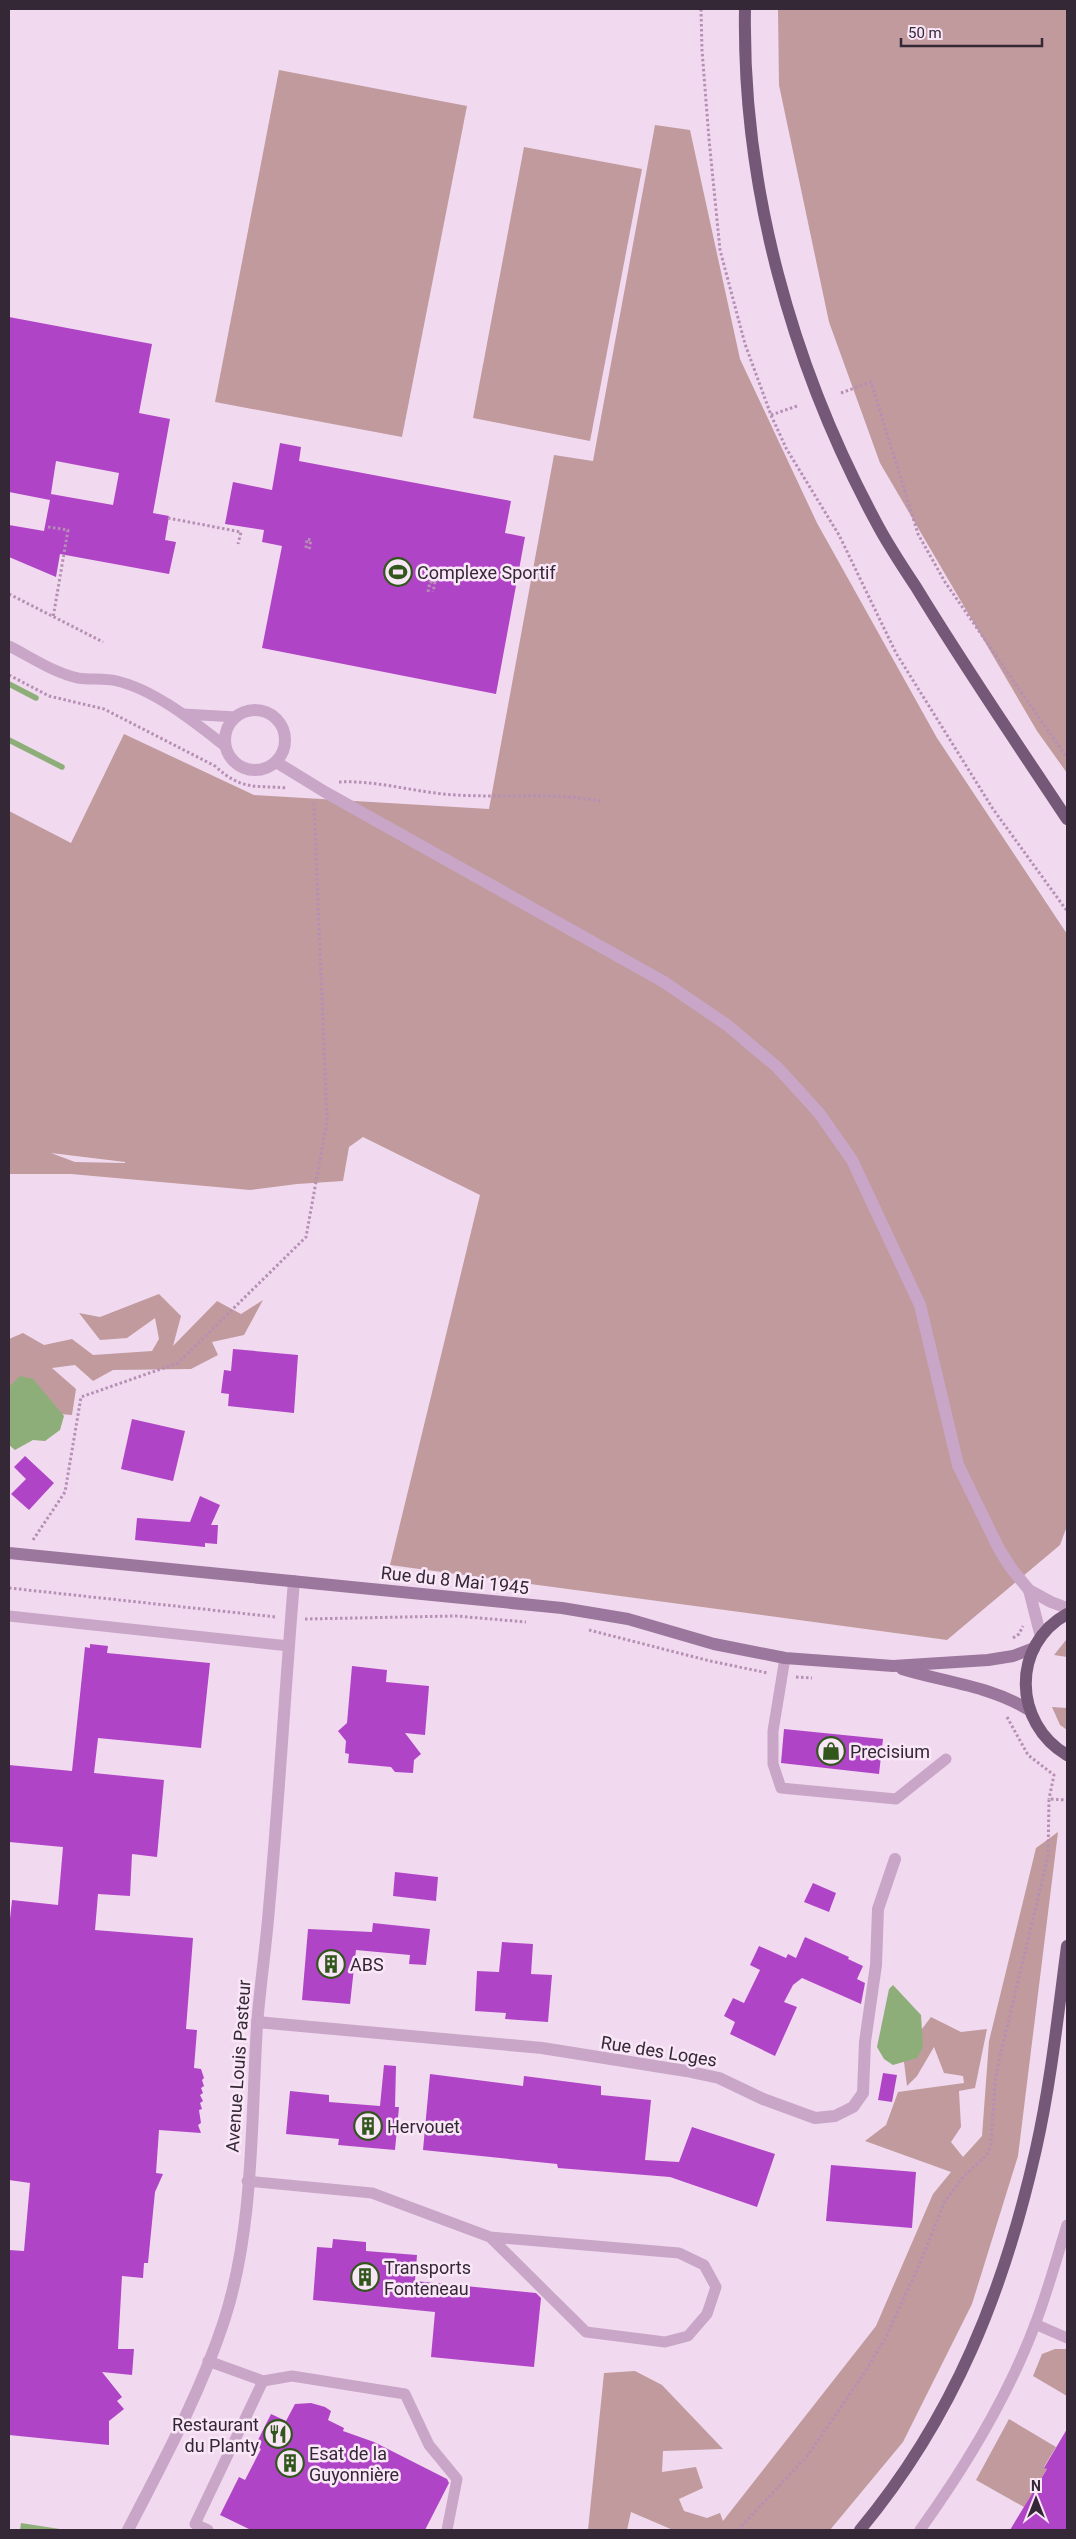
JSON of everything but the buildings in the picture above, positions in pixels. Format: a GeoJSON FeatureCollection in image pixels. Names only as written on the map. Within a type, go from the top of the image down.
{"type":"FeatureCollection","features":[{"type":"Feature","properties":{"kind":"main road"},"geometry":{"type":"LineString","coordinates":[[745,9],[750,118],[764,216],[790,316],[809,377],[876,523],[943,632],[1067,819]]}},
{"type":"Feature","properties":{"kind":"main road","name":"Rue du 8 Mai 1945"},"geometry":{"type":"LineString","coordinates":[[9,1553],[562,1608],[628,1619],[714,1644],[785,1658],[893,1666]]}},
{"type":"Feature","properties":{"kind":"main road"},"geometry":{"type":"LineString","coordinates":[[893,1666],[988,1660],[1012,1656],[1037,1643],[1056,1621],[1067,1614]]}},
{"type":"Feature","properties":{"kind":"main road"},"geometry":{"type":"LineString","coordinates":[[1037,1643],[1025,1679],[1029,1710],[1041,1732],[1063,1752],[1067,1763]]}},
{"type":"Feature","properties":{"kind":"main road"},"geometry":{"type":"LineString","coordinates":[[893,1666],[966,1684],[1016,1701],[1029,1710]]}},
{"type":"Feature","properties":{"kind":"main road"},"geometry":{"type":"LineString","coordinates":[[860,2530],[908,2466],[956,2385],[1001,2281],[1036,2147],[1067,1946]]}},
{"type":"Feature","properties":{"kind":"street"},"geometry":{"type":"LineString","coordinates":[[253,710],[262,711],[271,715],[279,723],[284,742],[276,762],[263,769],[244,769],[235,764],[228,756],[225,736],[229,724],[236,717],[253,710]]}},
{"type":"Feature","properties":{"kind":"street"},"geometry":{"type":"LineString","coordinates":[[276,762],[325,792],[664,982],[727,1025],[777,1067],[819,1113],[852,1160],[920,1305],[958,1465],[999,1549],[1011,1568],[1029,1590],[1067,1608]]}},
{"type":"Feature","properties":{"kind":"street","name":"Avenue Louis Pasteur"},"geometry":{"type":"LineString","coordinates":[[128,2530],[181,2426],[208,2362],[224,2321],[236,2274],[247,2181],[294,1581]]}},
{"type":"Feature","properties":{"kind":"street"},"geometry":{"type":"LineString","coordinates":[[1029,1590],[1037,1643]]}},
{"type":"Feature","properties":{"kind":"street","name":"Rue des Loges"},"geometry":{"type":"LineString","coordinates":[[258,2022],[542,2048],[719,2078],[764,2099],[815,2118],[835,2116],[852,2106],[863,2093],[864,2042],[876,1965],[878,1909],[895,1859]]}},
{"type":"Feature","properties":{"kind":"lane"},"geometry":{"type":"LineString","coordinates":[[9,646],[61,672],[79,678],[117,681],[139,690],[182,714],[225,746]]}},
{"type":"Feature","properties":{"kind":"lane"},"geometry":{"type":"LineString","coordinates":[[182,714],[236,717]]}},
{"type":"Feature","properties":{"kind":"lane"},"geometry":{"type":"LineString","coordinates":[[9,1616],[289,1646]]}},
{"type":"Feature","properties":{"kind":"lane"},"geometry":{"type":"LineString","coordinates":[[785,1658],[773,1731],[773,1764],[781,1788],[896,1799],[946,1759]]}},
{"type":"Feature","properties":{"kind":"lane"},"geometry":{"type":"LineString","coordinates":[[247,2181],[372,2193],[490,2237],[679,2253],[704,2265],[716,2287],[707,2314],[688,2336],[665,2342],[586,2332],[490,2237]]}},
{"type":"Feature","properties":{"kind":"lane"},"geometry":{"type":"LineString","coordinates":[[920,2530],[956,2479],[1001,2399],[1035,2324],[1067,2225]]}},
{"type":"Feature","properties":{"kind":"lane"},"geometry":{"type":"LineString","coordinates":[[1035,2324],[1067,2338]]}},
{"type":"Feature","properties":{"kind":"lane"},"geometry":{"type":"LineString","coordinates":[[208,2362],[263,2381],[292,2376],[405,2394],[429,2445],[457,2479],[447,2530]]}},
{"type":"Feature","properties":{"kind":"lane"},"geometry":{"type":"LineString","coordinates":[[208,2530],[195,2524],[263,2381]]}},
{"type":"Feature","properties":{"kind":"path"},"geometry":{"type":"LineString","coordinates":[[702,9],[702,50],[720,250],[746,344],[771,416],[786,448],[839,535],[896,653],[993,809],[1067,911]]}},
{"type":"Feature","properties":{"kind":"path"},"geometry":{"type":"LineString","coordinates":[[841,393],[871,382],[918,534],[945,582],[1067,758]]}},
{"type":"Feature","properties":{"kind":"path"},"geometry":{"type":"LineString","coordinates":[[771,416],[797,406]]}},
{"type":"Feature","properties":{"kind":"path"},"geometry":{"type":"LineString","coordinates":[[168,518],[240,532],[238,544]]}},
{"type":"Feature","properties":{"kind":"path"},"geometry":{"type":"LineString","coordinates":[[48,527],[68,530],[53,618]]}},
{"type":"Feature","properties":{"kind":"path"},"geometry":{"type":"LineString","coordinates":[[428,592],[430,582],[435,582],[433,592]]}},
{"type":"Feature","properties":{"kind":"path"},"geometry":{"type":"LineString","coordinates":[[9,594],[103,642]]}},
{"type":"Feature","properties":{"kind":"path"},"geometry":{"type":"LineString","coordinates":[[9,675],[49,696],[104,709],[215,766],[229,778],[251,787],[286,788],[293,792]]}},
{"type":"Feature","properties":{"kind":"path"},"geometry":{"type":"LineString","coordinates":[[23,1555],[65,1492],[81,1397],[178,1363],[306,1237],[327,1121],[314,804],[331,785],[340,782],[356,782],[454,795],[573,796],[600,802]]}},
{"type":"Feature","properties":{"kind":"path"},"geometry":{"type":"LineString","coordinates":[[307,800],[322,809]]}},
{"type":"Feature","properties":{"kind":"path"},"geometry":{"type":"LineString","coordinates":[[9,1588],[291,1619],[456,1616],[534,1623]]}},
{"type":"Feature","properties":{"kind":"path"},"geometry":{"type":"LineString","coordinates":[[583,1628],[710,1661],[781,1676],[818,1678]]}},
{"type":"Feature","properties":{"kind":"path"},"geometry":{"type":"LineString","coordinates":[[738,2530],[808,2455],[863,2375],[904,2299],[945,2201],[964,2176],[987,2155],[993,2135],[998,2068],[1048,1856],[1049,1799],[1067,1800]]}},
{"type":"Feature","properties":{"kind":"shaded area"},"geometry":{"type":"Polygon","coordinates":[[[778,9],[1067,9],[1067,773],[1037,731],[880,463],[829,322],[779,85],[778,9]]]}},
{"type":"Feature","properties":{"kind":"shaded area"},"geometry":{"type":"Polygon","coordinates":[[[279,70],[467,106],[402,437],[215,402],[279,70]]]}},
{"type":"Feature","properties":{"kind":"shaded area"},"geometry":{"type":"Polygon","coordinates":[[[655,125],[690,130],[740,359],[817,523],[937,738],[1067,934],[1067,1526],[1060,1545],[947,1640],[390,1565],[480,1195],[363,1137],[349,1147],[343,1181],[250,1190],[71,1174],[9,1174],[9,811],[71,843],[124,734],[254,795],[489,809],[554,455],[593,461],[655,125]],[[51,1153],[75,1162],[125,1162],[51,1153]]]}},
{"type":"Feature","properties":{"kind":"shaded area"},"geometry":{"type":"Polygon","coordinates":[[[524,147],[642,169],[590,441],[473,418],[524,147]]]}},
{"type":"Feature","properties":{"kind":"shaded area"},"geometry":{"type":"Polygon","coordinates":[[[159,1294],[181,1316],[173,1346],[217,1301],[241,1314],[263,1300],[244,1335],[212,1342],[218,1355],[191,1369],[113,1370],[93,1381],[75,1365],[52,1368],[76,1389],[72,1415],[47,1413],[9,1399],[9,1339],[23,1333],[44,1345],[72,1339],[93,1355],[152,1351],[159,1339],[155,1318],[127,1338],[100,1340],[79,1313],[100,1317],[159,1294]]]}},
{"type":"Feature","properties":{"kind":"shaded area"},"geometry":{"type":"Polygon","coordinates":[[[20,1376],[33,1379],[64,1416],[60,1430],[45,1441],[33,1440],[15,1450],[9,1445],[9,1387],[20,1376]]]}},
{"type":"Feature","properties":{"kind":"shaded area"},"geometry":{"type":"Polygon","coordinates":[[[1066,1640],[1067,1657],[1054,1655],[1066,1640]]]}},
{"type":"Feature","properties":{"kind":"shaded area"},"geometry":{"type":"Polygon","coordinates":[[[1052,1707],[1067,1708],[1067,1730],[1060,1725],[1052,1707]]]}},
{"type":"Feature","properties":{"kind":"shaded area"},"geometry":{"type":"Polygon","coordinates":[[[1058,1832],[1018,2156],[972,2304],[903,2442],[830,2530],[673,2530],[631,2512],[627,2530],[588,2530],[604,2373],[635,2371],[662,2385],[723,2449],[663,2451],[662,2472],[696,2467],[703,2488],[679,2499],[684,2511],[707,2518],[720,2513],[723,2521],[876,2326],[933,2194],[951,2172],[865,2141],[886,2125],[898,2092],[964,2083],[963,2076],[944,2073],[934,2047],[917,2076],[907,2086],[903,2054],[931,2017],[961,2032],[987,2029],[975,2088],[959,2091],[961,2127],[951,2142],[963,2157],[982,2136],[989,2041],[1036,1848],[1058,1832]]]}},
{"type":"Feature","properties":{"kind":"shaded area"},"geometry":{"type":"Polygon","coordinates":[[[893,1985],[921,2015],[923,2047],[917,2058],[893,2065],[884,2059],[877,2047],[889,1989],[893,1985]]]}},
{"type":"Feature","properties":{"kind":"shaded area"},"geometry":{"type":"Polygon","coordinates":[[[1055,2349],[1067,2349],[1067,2396],[1033,2376],[1042,2354],[1055,2349]]]}},
{"type":"Feature","properties":{"kind":"shaded area"},"geometry":{"type":"Polygon","coordinates":[[[1009,2419],[1056,2447],[1044,2467],[1047,2469],[1024,2507],[976,2480],[1009,2419]]]}},
{"type":"Feature","properties":{"kind":"shaded area"},"geometry":{"type":"Polygon","coordinates":[[[21,2523],[66,2530],[20,2530],[21,2523]]]}},
{"type":"Feature","properties":{"kind":"waterway"},"geometry":{"type":"LineString","coordinates":[[9,684],[36,698]]}},
{"type":"Feature","properties":{"kind":"waterway"},"geometry":{"type":"LineString","coordinates":[[9,740],[62,767]]}},
{"type":"Feature","properties":{"kind":"place","name":"Complexe Sportif"},"geometry":{"type":"Point","coordinates":[398,572]}},
{"type":"Feature","properties":{"kind":"place","name":"Precisium"},"geometry":{"type":"Point","coordinates":[831,1751]}},
{"type":"Feature","properties":{"kind":"place","name":"ABS"},"geometry":{"type":"Point","coordinates":[331,1964]}},
{"type":"Feature","properties":{"kind":"place","name":"Hervouet"},"geometry":{"type":"Point","coordinates":[368,2126]}},
{"type":"Feature","properties":{"kind":"place","name":"Transports Fonteneau"},"geometry":{"type":"Point","coordinates":[365,2277]}},
{"type":"Feature","properties":{"kind":"place","name":"Restaurant du Planty"},"geometry":{"type":"Point","coordinates":[278,2434]}},
{"type":"Feature","properties":{"kind":"place","name":"Esat de la Guyonnière"},"geometry":{"type":"Point","coordinates":[290,2463]}}]}
